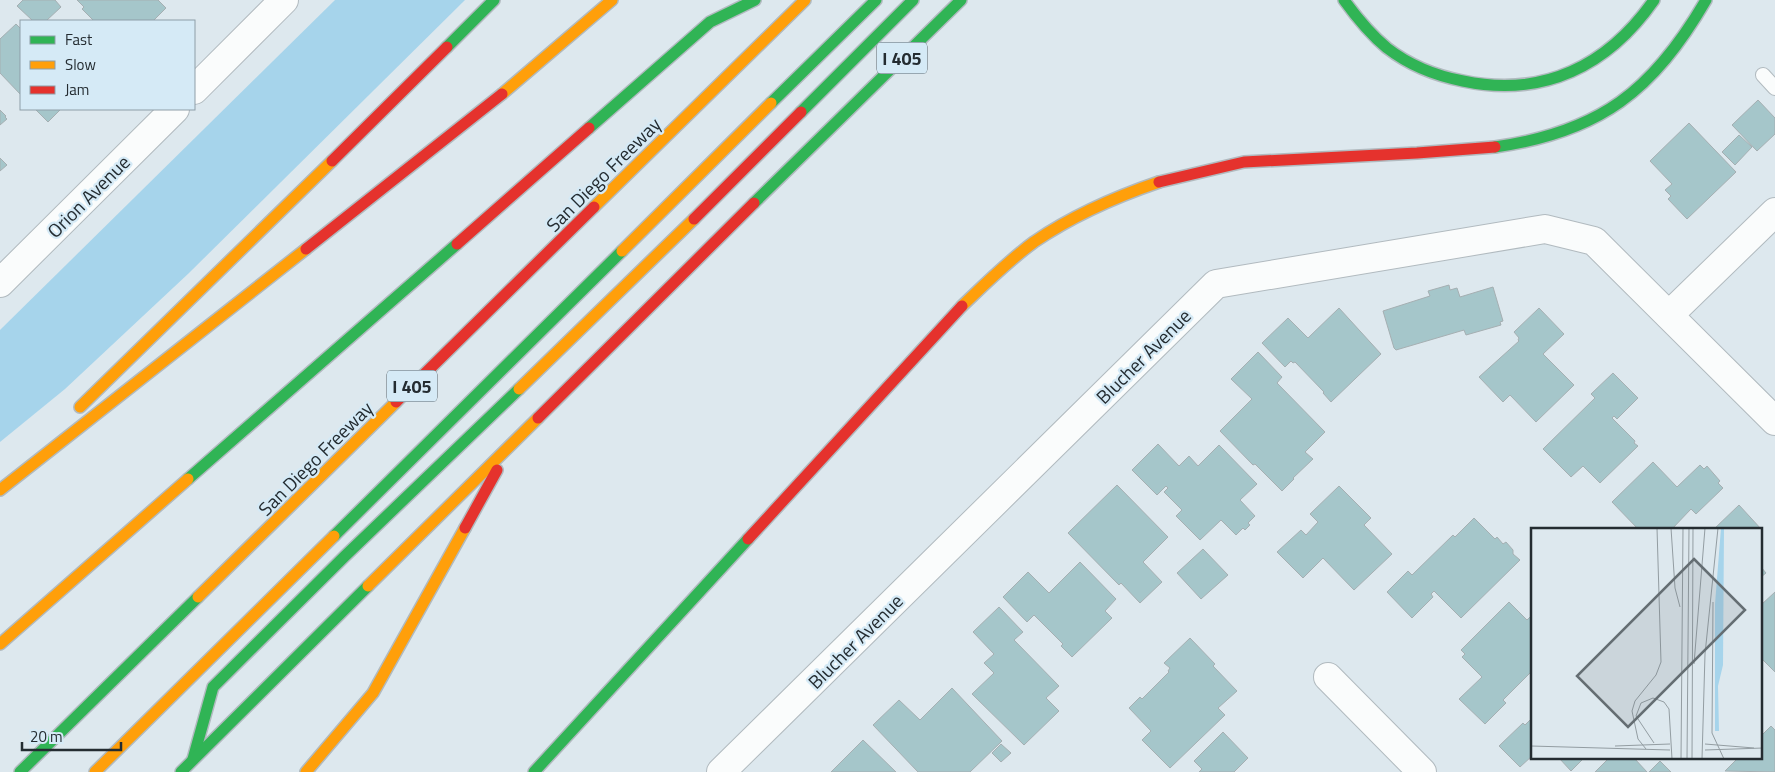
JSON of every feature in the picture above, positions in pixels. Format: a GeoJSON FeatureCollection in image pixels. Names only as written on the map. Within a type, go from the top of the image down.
{"type":"FeatureCollection","features":[{"type":"Feature","properties":{"kind":"highway"},"geometry":{"type":"LineString","coordinates":[[72,415],[236,256],[494,0]]}},
{"type":"Feature","properties":{"kind":"highway"},"geometry":{"type":"LineString","coordinates":[[0,490],[499,97],[612,0]]}},
{"type":"Feature","properties":{"kind":"highway"},"geometry":{"type":"LineString","coordinates":[[0,644],[702,28],[710,22],[756,0]]}},
{"type":"Feature","properties":{"kind":"highway","name":"San Diego Freeway"},"geometry":{"type":"LineString","coordinates":[[20,772],[805,0]]}},
{"type":"Feature","properties":{"kind":"highway"},"geometry":{"type":"LineString","coordinates":[[95,772],[876,0]]}},
{"type":"Feature","properties":{"kind":"highway"},"geometry":{"type":"LineString","coordinates":[[193,761],[213,687],[657,256],[913,0]]}},
{"type":"Feature","properties":{"kind":"highway","name":"I 405"},"geometry":{"type":"LineString","coordinates":[[181,772],[961,0]]}},
{"type":"Feature","properties":{"kind":"highway"},"geometry":{"type":"LineString","coordinates":[[1344,0],[1369,33],[1390,52],[1446,78],[1474,84],[1503,86],[1528,84],[1552,79],[1578,69],[1602,55],[1624,38],[1640,21],[1654,0]]}},
{"type":"Feature","properties":{"kind":"highway"},"geometry":{"type":"LineString","coordinates":[[534,772],[948,320],[991,278],[1036,241],[1078,216],[1124,195],[1174,178],[1236,164],[1472,149],[1531,142],[1575,127],[1605,113],[1634,92],[1661,65],[1696,18],[1706,0]]}},
{"type":"Feature","properties":{"kind":"highway"},"geometry":{"type":"LineString","coordinates":[[0,484],[50,436]]}},
{"type":"Feature","properties":{"kind":"highway"},"geometry":{"type":"LineString","coordinates":[[306,772],[373,693],[513,443]]}},
{"type":"Feature","properties":{"kind":"street"},"geometry":{"type":"LineString","coordinates":[[195,89],[284,0]]}},
{"type":"Feature","properties":{"kind":"street","name":"Orion Avenue"},"geometry":{"type":"LineString","coordinates":[[0,283],[174,110]]}},
{"type":"Feature","properties":{"kind":"street"},"geometry":{"type":"LineString","coordinates":[[1669,316],[1775,212]]}},
{"type":"Feature","properties":{"kind":"street","name":"Blucher Avenue"},"geometry":{"type":"LineString","coordinates":[[722,772],[1216,284],[1545,230],[1594,240],[1775,421]]}},
{"type":"Feature","properties":{"kind":"street"},"geometry":{"type":"LineString","coordinates":[[1328,677],[1422,772]]}},
{"type":"Feature","properties":{"kind":"lane"},"geometry":{"type":"LineString","coordinates":[[1763,75],[1775,88]]}},
{"type":"Feature","properties":{"kind":"shaded area"},"geometry":{"type":"Polygon","coordinates":[[[335,0],[465,0],[189,273],[65,389],[0,442],[0,330],[335,0]]]}},
{"type":"Feature","properties":{"kind":"building"},"geometry":{"type":"Polygon","coordinates":[[[23,0],[55,0],[61,7],[47,20],[32,20],[17,6],[23,0]]]}},
{"type":"Feature","properties":{"kind":"building"},"geometry":{"type":"Polygon","coordinates":[[[77,0],[158,0],[166,8],[154,20],[93,20],[82,9],[84,7],[77,0]]]}},
{"type":"Feature","properties":{"kind":"building"},"geometry":{"type":"Polygon","coordinates":[[[16,24],[20,28],[20,94],[0,73],[0,39],[16,24]]]}},
{"type":"Feature","properties":{"kind":"building"},"geometry":{"type":"Polygon","coordinates":[[[1758,100],[1775,118],[1775,134],[1757,151],[1732,125],[1758,100]]]}},
{"type":"Feature","properties":{"kind":"building"},"geometry":{"type":"Polygon","coordinates":[[[0,110],[7,119],[0,125],[0,110]]]}},
{"type":"Feature","properties":{"kind":"building"},"geometry":{"type":"Polygon","coordinates":[[[36,110],[60,110],[48,122],[36,110]]]}},
{"type":"Feature","properties":{"kind":"building"},"geometry":{"type":"Polygon","coordinates":[[[1689,123],[1736,172],[1687,219],[1668,199],[1671,196],[1665,190],[1672,184],[1650,161],[1689,123]]]}},
{"type":"Feature","properties":{"kind":"building"},"geometry":{"type":"Polygon","coordinates":[[[1739,135],[1752,147],[1735,165],[1722,152],[1739,135]]]}},
{"type":"Feature","properties":{"kind":"building"},"geometry":{"type":"Polygon","coordinates":[[[0,158],[7,165],[0,171],[0,158]]]}},
{"type":"Feature","properties":{"kind":"building"},"geometry":{"type":"Polygon","coordinates":[[[1449,285],[1450,290],[1457,288],[1460,297],[1493,287],[1503,321],[1500,322],[1501,325],[1466,335],[1464,330],[1396,350],[1383,311],[1430,296],[1428,291],[1449,285]]]}},
{"type":"Feature","properties":{"kind":"building"},"geometry":{"type":"Polygon","coordinates":[[[1339,308],[1381,354],[1331,402],[1295,362],[1291,361],[1285,367],[1262,343],[1288,318],[1308,338],[1339,308]]]}},
{"type":"Feature","properties":{"kind":"building"},"geometry":{"type":"Polygon","coordinates":[[[1539,308],[1564,334],[1543,354],[1574,385],[1536,422],[1510,395],[1503,402],[1479,377],[1519,341],[1514,332],[1539,308]]]}},
{"type":"Feature","properties":{"kind":"building"},"geometry":{"type":"Polygon","coordinates":[[[1258,352],[1282,377],[1277,383],[1325,432],[1305,452],[1313,459],[1282,491],[1220,431],[1252,399],[1231,379],[1258,352]]]}},
{"type":"Feature","properties":{"kind":"building"},"geometry":{"type":"Polygon","coordinates":[[[1613,373],[1638,398],[1617,419],[1614,416],[1612,418],[1638,446],[1600,483],[1583,466],[1571,477],[1543,449],[1595,398],[1591,394],[1613,373]]]}},
{"type":"Feature","properties":{"kind":"building"},"geometry":{"type":"Polygon","coordinates":[[[1158,444],[1179,466],[1189,456],[1198,466],[1219,445],[1257,484],[1240,500],[1255,516],[1248,523],[1250,525],[1245,530],[1243,528],[1236,535],[1221,520],[1200,540],[1176,516],[1182,510],[1164,492],[1168,488],[1166,486],[1157,495],[1132,470],[1158,444]]]}},
{"type":"Feature","properties":{"kind":"building"},"geometry":{"type":"Polygon","coordinates":[[[1653,462],[1677,487],[1700,465],[1704,469],[1707,466],[1720,481],[1718,483],[1723,488],[1696,514],[1691,509],[1673,528],[1637,528],[1612,502],[1653,462]]]}},
{"type":"Feature","properties":{"kind":"building"},"geometry":{"type":"Polygon","coordinates":[[[1117,485],[1168,537],[1143,562],[1162,582],[1140,603],[1121,583],[1119,585],[1068,533],[1117,485]]]}},
{"type":"Feature","properties":{"kind":"building"},"geometry":{"type":"Polygon","coordinates":[[[1339,486],[1371,518],[1364,525],[1392,554],[1354,590],[1323,558],[1303,578],[1277,552],[1301,530],[1306,535],[1318,522],[1310,514],[1339,486]]]}},
{"type":"Feature","properties":{"kind":"building"},"geometry":{"type":"Polygon","coordinates":[[[1739,505],[1760,528],[1715,528],[1739,505]]]}},
{"type":"Feature","properties":{"kind":"building"},"geometry":{"type":"Polygon","coordinates":[[[1474,518],[1495,539],[1497,537],[1503,544],[1506,542],[1513,550],[1513,554],[1520,560],[1461,618],[1434,591],[1431,594],[1433,597],[1412,618],[1387,592],[1408,571],[1412,575],[1453,535],[1455,537],[1474,518]]]}},
{"type":"Feature","properties":{"kind":"building"},"geometry":{"type":"Polygon","coordinates":[[[1203,549],[1228,575],[1201,599],[1177,573],[1203,549]]]}},
{"type":"Feature","properties":{"kind":"building"},"geometry":{"type":"Polygon","coordinates":[[[1080,562],[1116,599],[1105,611],[1112,618],[1072,657],[1061,646],[1063,644],[1034,615],[1027,622],[1003,597],[1028,572],[1049,593],[1080,562]]]}},
{"type":"Feature","properties":{"kind":"building"},"geometry":{"type":"Polygon","coordinates":[[[1762,568],[1766,573],[1762,576],[1762,568]]]}},
{"type":"Feature","properties":{"kind":"building"},"geometry":{"type":"Polygon","coordinates":[[[1775,592],[1775,672],[1762,659],[1762,604],[1775,592]]]}},
{"type":"Feature","properties":{"kind":"building"},"geometry":{"type":"Polygon","coordinates":[[[1509,602],[1527,620],[1531,616],[1531,672],[1503,700],[1506,703],[1485,724],[1459,699],[1482,677],[1462,657],[1465,654],[1461,650],[1509,602]]]}},
{"type":"Feature","properties":{"kind":"building"},"geometry":{"type":"Polygon","coordinates":[[[999,607],[1023,632],[1014,640],[1059,686],[1046,698],[1059,711],[1024,745],[972,694],[994,673],[984,663],[994,654],[973,632],[999,607]]]}},
{"type":"Feature","properties":{"kind":"building"},"geometry":{"type":"Polygon","coordinates":[[[1190,638],[1237,691],[1218,708],[1225,715],[1170,768],[1142,740],[1151,731],[1129,708],[1140,697],[1142,699],[1169,672],[1170,668],[1164,663],[1190,638]]]}},
{"type":"Feature","properties":{"kind":"building"},"geometry":{"type":"Polygon","coordinates":[[[952,688],[1002,741],[970,772],[918,772],[873,725],[899,700],[920,720],[952,688]]]}},
{"type":"Feature","properties":{"kind":"building"},"geometry":{"type":"Polygon","coordinates":[[[1531,719],[1531,757],[1520,767],[1499,746],[1523,723],[1525,725],[1531,719]]]}},
{"type":"Feature","properties":{"kind":"building"},"geometry":{"type":"Polygon","coordinates":[[[1771,726],[1775,730],[1775,772],[1725,771],[1736,760],[1762,760],[1762,735],[1771,726]]]}},
{"type":"Feature","properties":{"kind":"building"},"geometry":{"type":"Polygon","coordinates":[[[1223,732],[1248,758],[1234,772],[1199,772],[1202,769],[1194,761],[1223,732]]]}},
{"type":"Feature","properties":{"kind":"building"},"geometry":{"type":"Polygon","coordinates":[[[863,740],[896,772],[831,772],[863,740]]]}},
{"type":"Feature","properties":{"kind":"building"},"geometry":{"type":"Polygon","coordinates":[[[1001,744],[1011,753],[1001,762],[992,753],[1001,744]]]}},
{"type":"Feature","properties":{"kind":"building"},"geometry":{"type":"Polygon","coordinates":[[[1561,760],[1582,760],[1571,771],[1561,760]]]}},
{"type":"Feature","properties":{"kind":"building"},"geometry":{"type":"Polygon","coordinates":[[[1607,760],[1636,760],[1647,772],[1595,772],[1607,760]]]}},
{"type":"Feature","properties":{"kind":"building"},"geometry":{"type":"Polygon","coordinates":[[[1660,761],[1671,772],[1649,772],[1660,761]]]}},
{"type":"Feature","properties":{"kind":"traffic: fast"},"geometry":{"type":"LineString","coordinates":[[447,47],[494,0]]}},
{"type":"Feature","properties":{"kind":"traffic: fast"},"geometry":{"type":"LineString","coordinates":[[589,128],[710,22],[755,0]]}},
{"type":"Feature","properties":{"kind":"traffic: fast"},"geometry":{"type":"LineString","coordinates":[[771,103],[876,0]]}},
{"type":"Feature","properties":{"kind":"traffic: fast"},"geometry":{"type":"LineString","coordinates":[[801,112],[913,0]]}},
{"type":"Feature","properties":{"kind":"traffic: fast"},"geometry":{"type":"LineString","coordinates":[[754,203],[961,0]]}},
{"type":"Feature","properties":{"kind":"traffic: fast"},"geometry":{"type":"LineString","coordinates":[[1344,0],[1375,37],[1404,60],[1443,76],[1492,85],[1520,85],[1546,80],[1571,72],[1594,59],[1616,43],[1636,23],[1654,0]]}},
{"type":"Feature","properties":{"kind":"traffic: fast"},"geometry":{"type":"LineString","coordinates":[[1495,147],[1532,140],[1565,130],[1594,118],[1620,102],[1644,83],[1665,59],[1686,32],[1706,0]]}},
{"type":"Feature","properties":{"kind":"traffic: fast"},"geometry":{"type":"LineString","coordinates":[[188,479],[457,244]]}},
{"type":"Feature","properties":{"kind":"traffic: fast"},"geometry":{"type":"LineString","coordinates":[[334,536],[622,251]]}},
{"type":"Feature","properties":{"kind":"traffic: fast"},"geometry":{"type":"LineString","coordinates":[[193,759],[213,687],[345,556],[519,389]]}},
{"type":"Feature","properties":{"kind":"traffic: fast"},"geometry":{"type":"LineString","coordinates":[[534,772],[748,539]]}},
{"type":"Feature","properties":{"kind":"traffic: fast"},"geometry":{"type":"LineString","coordinates":[[181,772],[368,586]]}},
{"type":"Feature","properties":{"kind":"traffic: fast"},"geometry":{"type":"LineString","coordinates":[[20,772],[198,597]]}},
{"type":"Feature","properties":{"kind":"traffic: slow"},"geometry":{"type":"LineString","coordinates":[[502,94],[612,0]]}},
{"type":"Feature","properties":{"kind":"traffic: slow"},"geometry":{"type":"LineString","coordinates":[[594,207],[805,0]]}},
{"type":"Feature","properties":{"kind":"traffic: slow"},"geometry":{"type":"LineString","coordinates":[[622,251],[771,103]]}},
{"type":"Feature","properties":{"kind":"traffic: slow"},"geometry":{"type":"LineString","coordinates":[[80,407],[332,161]]}},
{"type":"Feature","properties":{"kind":"traffic: slow"},"geometry":{"type":"LineString","coordinates":[[962,306],[1015,257],[1048,233],[1094,208],[1159,182]]}},
{"type":"Feature","properties":{"kind":"traffic: slow"},"geometry":{"type":"LineString","coordinates":[[519,389],[694,219]]}},
{"type":"Feature","properties":{"kind":"traffic: slow"},"geometry":{"type":"LineString","coordinates":[[0,490],[306,249]]}},
{"type":"Feature","properties":{"kind":"traffic: slow"},"geometry":{"type":"LineString","coordinates":[[198,597],[396,402]]}},
{"type":"Feature","properties":{"kind":"traffic: slow"},"geometry":{"type":"LineString","coordinates":[[368,586],[538,418]]}},
{"type":"Feature","properties":{"kind":"traffic: slow"},"geometry":{"type":"LineString","coordinates":[[0,644],[188,479]]}},
{"type":"Feature","properties":{"kind":"traffic: slow"},"geometry":{"type":"LineString","coordinates":[[306,772],[373,693],[465,528]]}},
{"type":"Feature","properties":{"kind":"traffic: slow"},"geometry":{"type":"LineString","coordinates":[[95,772],[334,536]]}},
{"type":"Feature","properties":{"kind":"traffic: jam"},"geometry":{"type":"LineString","coordinates":[[332,161],[447,47]]}},
{"type":"Feature","properties":{"kind":"traffic: jam"},"geometry":{"type":"LineString","coordinates":[[306,249],[502,94]]}},
{"type":"Feature","properties":{"kind":"traffic: jam"},"geometry":{"type":"LineString","coordinates":[[694,219],[801,112]]}},
{"type":"Feature","properties":{"kind":"traffic: jam"},"geometry":{"type":"LineString","coordinates":[[457,244],[589,128]]}},
{"type":"Feature","properties":{"kind":"traffic: jam"},"geometry":{"type":"LineString","coordinates":[[1159,182],[1244,162],[1495,147]]}},
{"type":"Feature","properties":{"kind":"traffic: jam"},"geometry":{"type":"LineString","coordinates":[[538,418],[754,203]]}},
{"type":"Feature","properties":{"kind":"traffic: jam"},"geometry":{"type":"LineString","coordinates":[[396,402],[594,207]]}},
{"type":"Feature","properties":{"kind":"traffic: jam"},"geometry":{"type":"LineString","coordinates":[[748,539],[962,306]]}},
{"type":"Feature","properties":{"kind":"traffic: jam"},"geometry":{"type":"LineString","coordinates":[[465,528],[497,470]]}}]}
